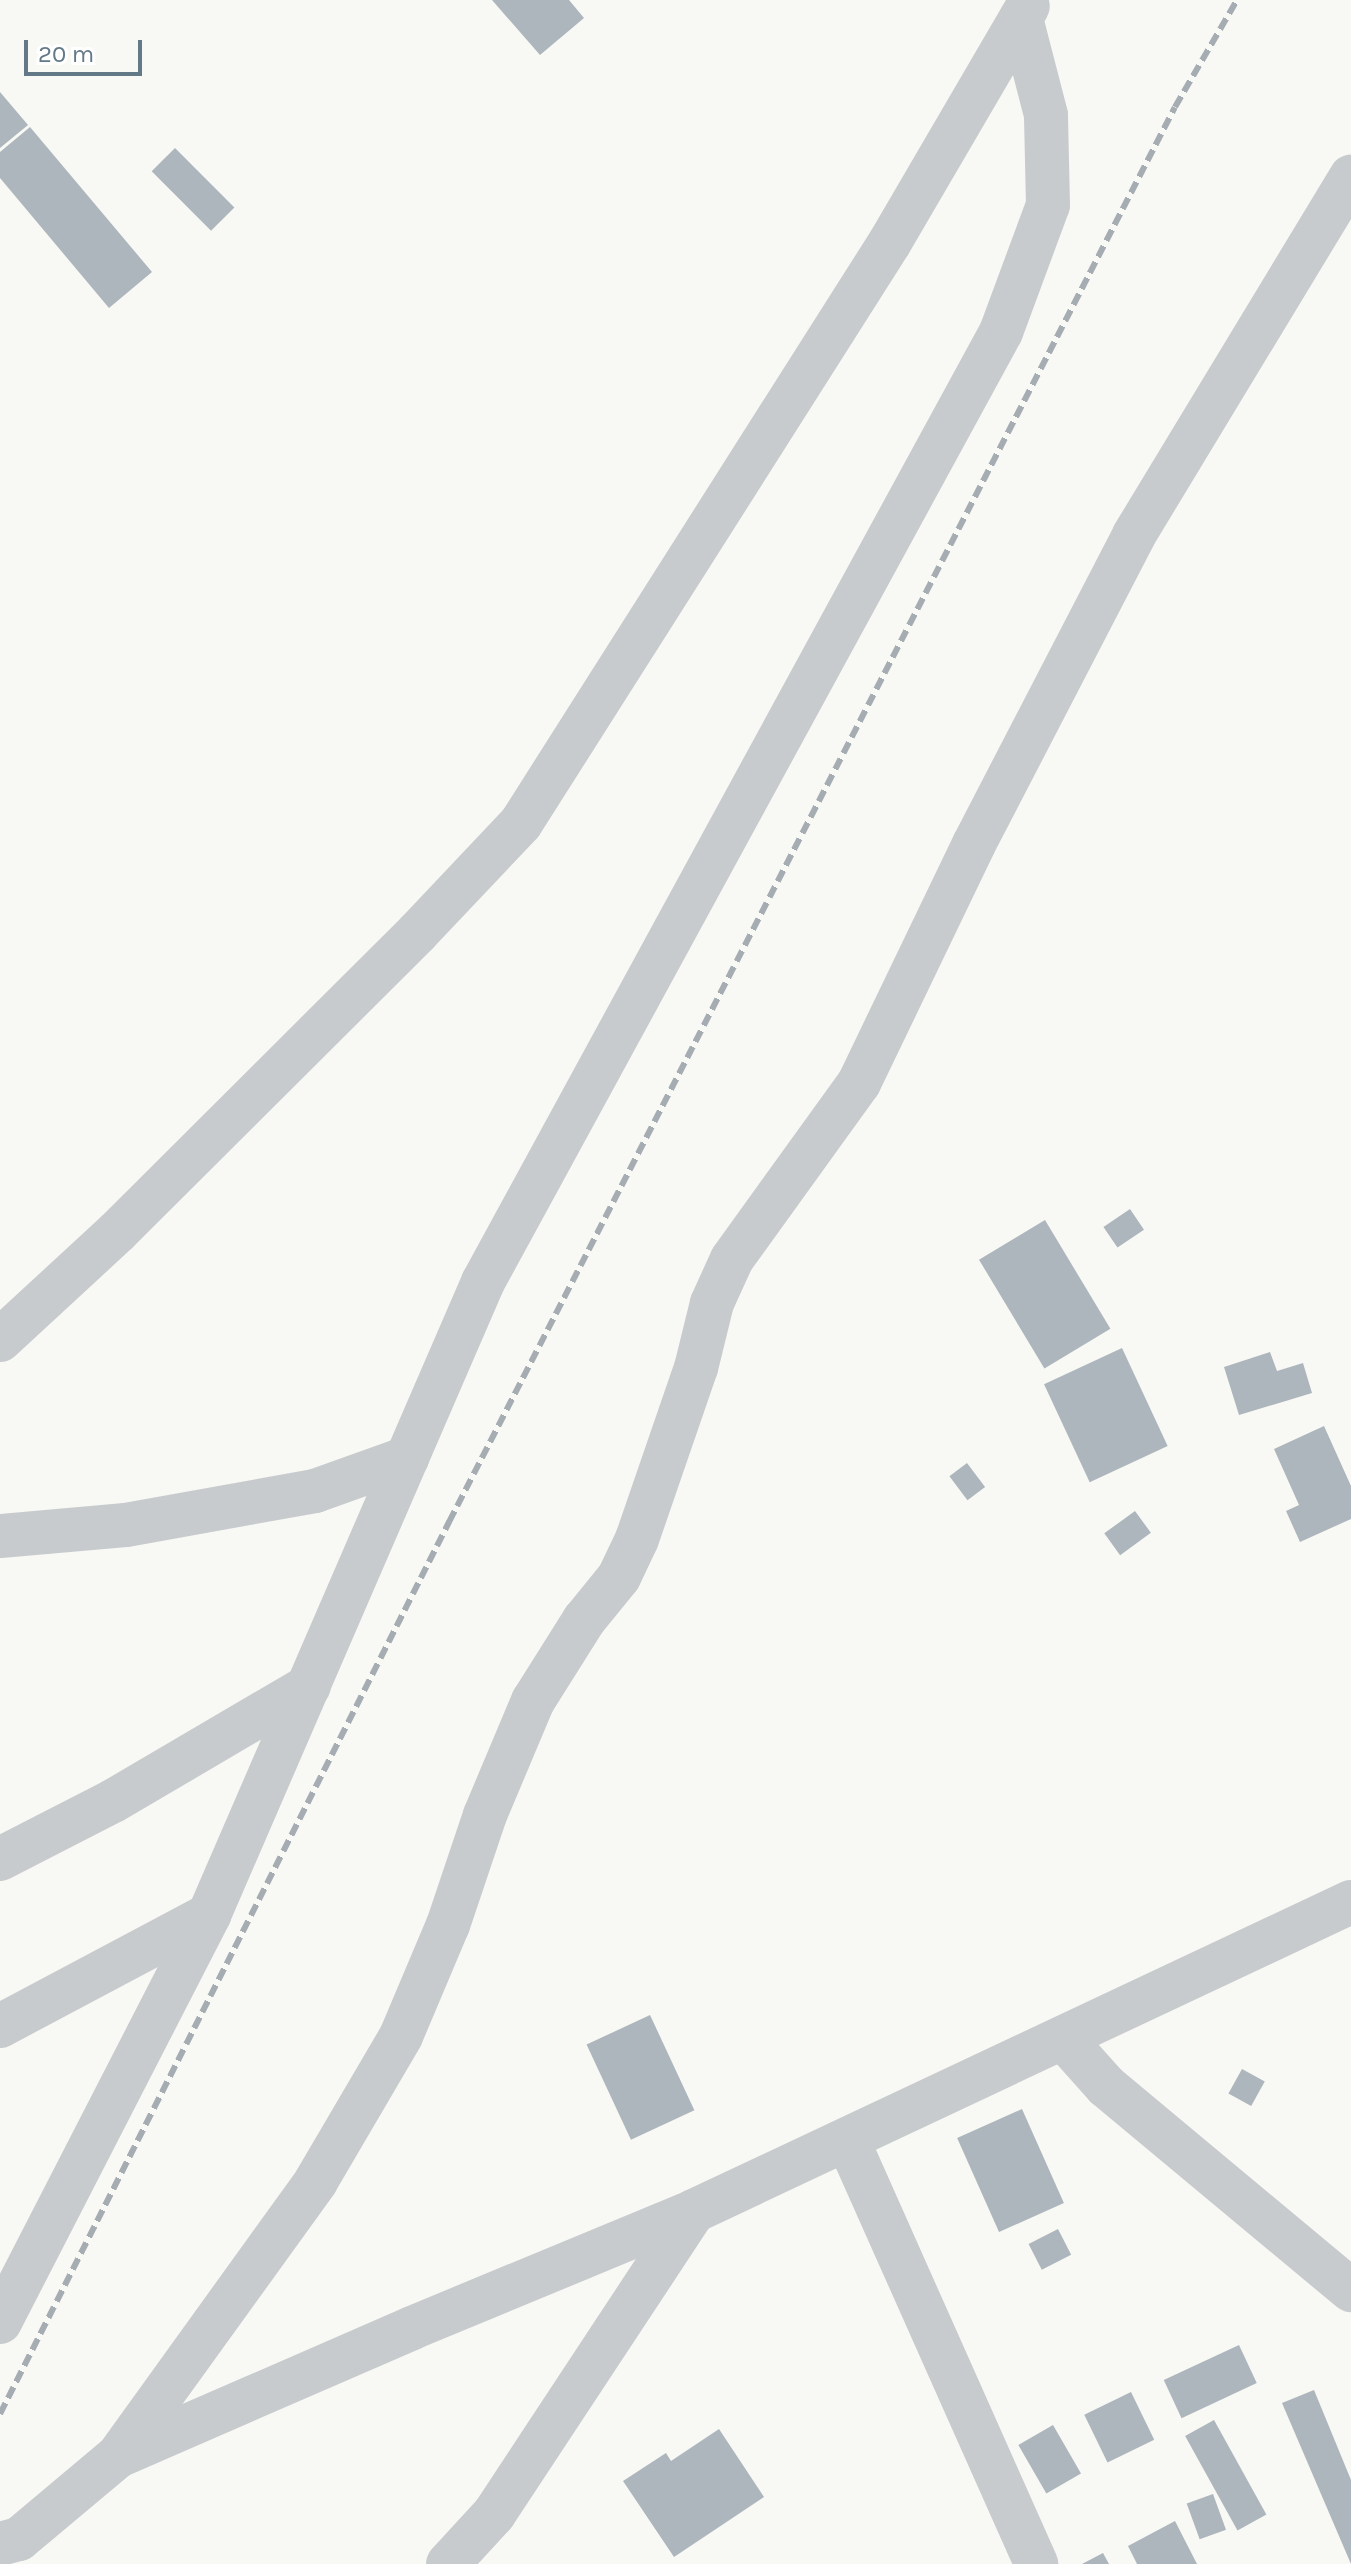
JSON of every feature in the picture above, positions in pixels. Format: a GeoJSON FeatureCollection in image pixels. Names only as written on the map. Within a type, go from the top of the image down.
{"type":"FeatureCollection","features":[{"type":"Feature","properties":{"kind":"street"},"geometry":{"type":"LineString","coordinates":[[0,1340],[117,1232],[417,933],[521,823],[890,242],[1026,9]]}},
{"type":"Feature","properties":{"kind":"street"},"geometry":{"type":"LineString","coordinates":[[0,2322],[209,1915],[483,1282],[1001,332],[1048,205],[1046,115],[1026,9]]}},
{"type":"Feature","properties":{"kind":"street"},"geometry":{"type":"LineString","coordinates":[[0,2544],[19,2539],[118,2456],[316,2181],[401,2036],[448,1925],[485,1815],[533,1701],[584,1620],[619,1577],[637,1539],[696,1368],[712,1303],[732,1259],[859,1083],[974,844],[1134,535],[1351,176]]}},
{"type":"Feature","properties":{"kind":"street"},"geometry":{"type":"LineString","coordinates":[[0,1536],[126,1525],[315,1491],[407,1458]]}},
{"type":"Feature","properties":{"kind":"street"},"geometry":{"type":"LineString","coordinates":[[0,1859],[113,1801],[309,1686]]}},
{"type":"Feature","properties":{"kind":"street"},"geometry":{"type":"LineString","coordinates":[[118,2456],[412,2328],[694,2211],[1351,1902]]}},
{"type":"Feature","properties":{"kind":"street"},"geometry":{"type":"LineString","coordinates":[[0,2026],[209,1915]]}},
{"type":"Feature","properties":{"kind":"street"},"geometry":{"type":"LineString","coordinates":[[1064,2039],[1106,2086],[1351,2290]]}},
{"type":"Feature","properties":{"kind":"street"},"geometry":{"type":"LineString","coordinates":[[848,2141],[1036,2564]]}},
{"type":"Feature","properties":{"kind":"street"},"geometry":{"type":"LineString","coordinates":[[448,2564],[494,2514],[694,2211]]}},
{"type":"Feature","properties":{"kind":"building"},"geometry":{"type":"Polygon","coordinates":[[[492,0],[569,0],[584,18],[540,55],[492,0]]]}},
{"type":"Feature","properties":{"kind":"building"},"geometry":{"type":"Polygon","coordinates":[[[0,92],[28,125],[0,148],[0,92]]]}},
{"type":"Feature","properties":{"kind":"building"},"geometry":{"type":"Polygon","coordinates":[[[30,127],[152,272],[109,308],[0,178],[0,152],[30,127]]]}},
{"type":"Feature","properties":{"kind":"building"},"geometry":{"type":"Polygon","coordinates":[[[175,148],[234,207],[211,231],[152,171],[175,148]]]}},
{"type":"Feature","properties":{"kind":"building"},"geometry":{"type":"Polygon","coordinates":[[[1130,1209],[1144,1230],[1117,1248],[1103,1227],[1130,1209]]]}},
{"type":"Feature","properties":{"kind":"building"},"geometry":{"type":"Polygon","coordinates":[[[1045,1220],[1110,1329],[1044,1369],[979,1260],[1045,1220]]]}},
{"type":"Feature","properties":{"kind":"building"},"geometry":{"type":"Polygon","coordinates":[[[1122,1348],[1168,1446],[1090,1482],[1044,1384],[1122,1348]]]}},
{"type":"Feature","properties":{"kind":"building"},"geometry":{"type":"Polygon","coordinates":[[[1270,1352],[1277,1371],[1303,1363],[1312,1393],[1239,1415],[1224,1367],[1270,1352]]]}},
{"type":"Feature","properties":{"kind":"building"},"geometry":{"type":"Polygon","coordinates":[[[1324,1426],[1351,1486],[1351,1519],[1300,1542],[1286,1511],[1299,1505],[1274,1449],[1324,1426]]]}},
{"type":"Feature","properties":{"kind":"building"},"geometry":{"type":"Polygon","coordinates":[[[967,1463],[985,1487],[967,1500],[949,1476],[967,1463]]]}},
{"type":"Feature","properties":{"kind":"building"},"geometry":{"type":"Polygon","coordinates":[[[1135,1511],[1151,1533],[1120,1555],[1104,1533],[1135,1511]]]}},
{"type":"Feature","properties":{"kind":"building"},"geometry":{"type":"Polygon","coordinates":[[[650,2015],[694,2110],[631,2140],[587,2045],[650,2015]]]}},
{"type":"Feature","properties":{"kind":"building"},"geometry":{"type":"Polygon","coordinates":[[[1242,2069],[1265,2082],[1251,2106],[1228,2093],[1242,2069]]]}},
{"type":"Feature","properties":{"kind":"building"},"geometry":{"type":"Polygon","coordinates":[[[1022,2109],[1064,2203],[999,2232],[957,2138],[1022,2109]]]}},
{"type":"Feature","properties":{"kind":"building"},"geometry":{"type":"Polygon","coordinates":[[[1058,2229],[1071,2255],[1042,2270],[1029,2244],[1058,2229]]]}},
{"type":"Feature","properties":{"kind":"building"},"geometry":{"type":"Polygon","coordinates":[[[1239,2345],[1257,2383],[1182,2418],[1164,2380],[1239,2345]]]}},
{"type":"Feature","properties":{"kind":"building"},"geometry":{"type":"Polygon","coordinates":[[[1314,2390],[1351,2480],[1351,2564],[1282,2403],[1314,2390]]]}},
{"type":"Feature","properties":{"kind":"building"},"geometry":{"type":"Polygon","coordinates":[[[1131,2392],[1154,2440],[1107,2462],[1084,2415],[1131,2392]]]}},
{"type":"Feature","properties":{"kind":"building"},"geometry":{"type":"Polygon","coordinates":[[[1214,2420],[1266,2514],[1237,2530],[1185,2436],[1214,2420]]]}},
{"type":"Feature","properties":{"kind":"building"},"geometry":{"type":"Polygon","coordinates":[[[1053,2425],[1081,2473],[1046,2493],[1018,2445],[1053,2425]]]}},
{"type":"Feature","properties":{"kind":"building"},"geometry":{"type":"Polygon","coordinates":[[[719,2429],[764,2497],[674,2557],[623,2481],[666,2453],[671,2461],[719,2429]]]}},
{"type":"Feature","properties":{"kind":"building"},"geometry":{"type":"Polygon","coordinates":[[[1213,2494],[1226,2530],[1200,2539],[1187,2504],[1213,2494]]]}},
{"type":"Feature","properties":{"kind":"building"},"geometry":{"type":"Polygon","coordinates":[[[1175,2521],[1197,2564],[1137,2564],[1128,2546],[1175,2521]]]}},
{"type":"Feature","properties":{"kind":"building"},"geometry":{"type":"Polygon","coordinates":[[[1103,2553],[1109,2564],[1082,2564],[1103,2553]]]}},
{"type":"Feature","properties":{"kind":"railway"},"geometry":{"type":"LineString","coordinates":[[0,2414],[449,1522],[1175,107],[1237,0]]}}]}
